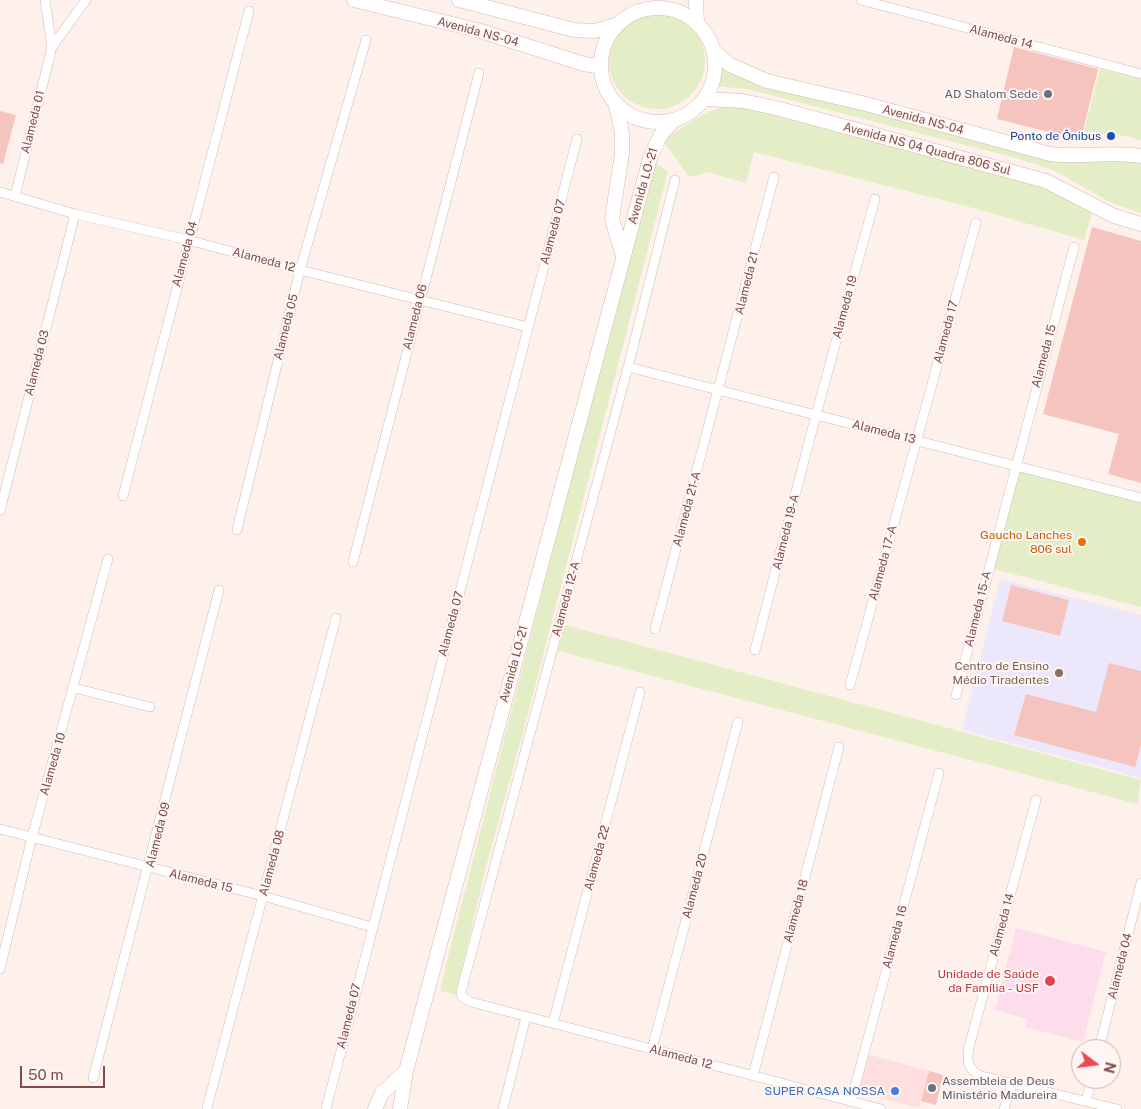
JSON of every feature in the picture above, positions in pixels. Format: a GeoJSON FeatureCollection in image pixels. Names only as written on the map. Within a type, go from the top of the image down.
{"type":"FeatureCollection","features":[{"type":"Feature","properties":{"kind":"street"},"geometry":{"type":"LineString","coordinates":[[45,0],[52,47]]}},
{"type":"Feature","properties":{"kind":"street"},"geometry":{"type":"LineString","coordinates":[[52,47],[86,0]]}},
{"type":"Feature","properties":{"kind":"street","name":"Avenida NS-04"},"geometry":{"type":"LineString","coordinates":[[354,0],[477,30],[584,64],[601,67]]}},
{"type":"Feature","properties":{"kind":"street"},"geometry":{"type":"LineString","coordinates":[[459,0],[574,30],[595,31],[619,24]]}},
{"type":"Feature","properties":{"kind":"street"},"geometry":{"type":"LineString","coordinates":[[696,0],[697,22]]}},
{"type":"Feature","properties":{"kind":"street","name":"Alameda 14"},"geometry":{"type":"LineString","coordinates":[[861,0],[1141,74]]}},
{"type":"Feature","properties":{"kind":"street"},"geometry":{"type":"LineString","coordinates":[[654,4],[683,14],[697,22],[707,35],[714,50],[716,67],[713,84],[705,99],[691,113],[673,121],[653,123],[633,117],[616,105],[605,87],[601,67],[605,44],[619,24],[634,13],[654,4]]}},
{"type":"Feature","properties":{"kind":"street","name":"Alameda 04"},"geometry":{"type":"LineString","coordinates":[[123,496],[249,11]]}},
{"type":"Feature","properties":{"kind":"street","name":"Alameda 05"},"geometry":{"type":"LineString","coordinates":[[237,530],[300,270],[366,40]]}},
{"type":"Feature","properties":{"kind":"street","name":"Alameda 01"},"geometry":{"type":"LineString","coordinates":[[14,196],[52,47]]}},
{"type":"Feature","properties":{"kind":"street","name":"Avenida NS-04"},"geometry":{"type":"LineString","coordinates":[[714,50],[730,65],[767,81],[866,104],[1050,154],[1066,156],[1115,153],[1141,156]]}},
{"type":"Feature","properties":{"kind":"street","name":"Alameda 06"},"geometry":{"type":"LineString","coordinates":[[353,562],[419,298],[479,73]]}},
{"type":"Feature","properties":{"kind":"street","name":"Avenida NS 04 Quadra 806 Sul"},"geometry":{"type":"LineString","coordinates":[[705,99],[743,101],[780,109],[1024,174],[1065,190],[1114,216],[1141,224]]}},
{"type":"Feature","properties":{"kind":"street","name":"Avenida LO-21"},"geometry":{"type":"LineString","coordinates":[[616,105],[622,133],[622,153],[612,219],[623,256]]}},
{"type":"Feature","properties":{"kind":"street","name":"Avenida LO-21"},"geometry":{"type":"LineString","coordinates":[[400,1109],[406,1071],[623,256],[654,144],[673,121]]}},
{"type":"Feature","properties":{"kind":"street","name":"Alameda 07"},"geometry":{"type":"LineString","coordinates":[[326,1109],[577,139]]}},
{"type":"Feature","properties":{"kind":"street","name":"Alameda 21"},"geometry":{"type":"LineString","coordinates":[[720,389],[774,177]]}},
{"type":"Feature","properties":{"kind":"street","name":"Alameda 12-A"},"geometry":{"type":"LineString","coordinates":[[481,1005],[462,997],[462,986],[628,367],[674,180]]}},
{"type":"Feature","properties":{"kind":"street","name":"Alameda 12"},"geometry":{"type":"LineString","coordinates":[[0,192],[75,214],[188,240],[528,327]]}},
{"type":"Feature","properties":{"kind":"street","name":"Alameda 19"},"geometry":{"type":"LineString","coordinates":[[816,415],[875,199]]}},
{"type":"Feature","properties":{"kind":"street","name":"Alameda 03"},"geometry":{"type":"LineString","coordinates":[[0,511],[75,214]]}},
{"type":"Feature","properties":{"kind":"street","name":"Alameda 17"},"geometry":{"type":"LineString","coordinates":[[917,441],[976,223]]}},
{"type":"Feature","properties":{"kind":"street","name":"Alameda 15"},"geometry":{"type":"LineString","coordinates":[[1015,465],[1074,246]]}},
{"type":"Feature","properties":{"kind":"street","name":"Alameda 13"},"geometry":{"type":"LineString","coordinates":[[628,367],[1141,498]]}},
{"type":"Feature","properties":{"kind":"street","name":"Alameda 21-A"},"geometry":{"type":"LineString","coordinates":[[654,629],[720,389]]}},
{"type":"Feature","properties":{"kind":"street","name":"Alameda 19-A"},"geometry":{"type":"LineString","coordinates":[[756,650],[816,415]]}},
{"type":"Feature","properties":{"kind":"street","name":"Alameda 17-A"},"geometry":{"type":"LineString","coordinates":[[850,686],[917,441]]}},
{"type":"Feature","properties":{"kind":"street","name":"Alameda 15-A"},"geometry":{"type":"LineString","coordinates":[[956,694],[1015,465]]}},
{"type":"Feature","properties":{"kind":"street","name":"Alameda 10"},"geometry":{"type":"LineString","coordinates":[[0,969],[32,837],[108,559]]}},
{"type":"Feature","properties":{"kind":"street","name":"Alameda 09"},"geometry":{"type":"LineString","coordinates":[[93,1078],[149,868],[219,590]]}},
{"type":"Feature","properties":{"kind":"street","name":"Alameda 08"},"geometry":{"type":"LineString","coordinates":[[208,1108],[336,618]]}},
{"type":"Feature","properties":{"kind":"street"},"geometry":{"type":"LineString","coordinates":[[74,688],[150,707]]}},
{"type":"Feature","properties":{"kind":"street","name":"Alameda 22"},"geometry":{"type":"LineString","coordinates":[[553,1023],[640,692]]}},
{"type":"Feature","properties":{"kind":"street","name":"Alameda 20"},"geometry":{"type":"LineString","coordinates":[[652,1049],[738,722]]}},
{"type":"Feature","properties":{"kind":"street","name":"Alameda 18"},"geometry":{"type":"LineString","coordinates":[[754,1076],[839,747]]}},
{"type":"Feature","properties":{"kind":"street","name":"Alameda 16"},"geometry":{"type":"LineString","coordinates":[[851,1102],[940,772]]}},
{"type":"Feature","properties":{"kind":"street","name":"Alameda 14"},"geometry":{"type":"LineString","coordinates":[[1012,1083],[978,1075],[970,1070],[968,1064],[969,1047],[1036,800]]}},
{"type":"Feature","properties":{"kind":"street","name":"Alameda 15"},"geometry":{"type":"LineString","coordinates":[[0,829],[263,896],[372,927]]}},
{"type":"Feature","properties":{"kind":"street","name":"Alameda 04"},"geometry":{"type":"LineString","coordinates":[[1102,1039],[1141,883]]}},
{"type":"Feature","properties":{"kind":"street","name":"Alameda 12"},"geometry":{"type":"LineString","coordinates":[[481,1005],[881,1109]]}},
{"type":"Feature","properties":{"kind":"street"},"geometry":{"type":"LineString","coordinates":[[503,1109],[526,1017]]}},
{"type":"Feature","properties":{"kind":"street"},"geometry":{"type":"LineString","coordinates":[[375,1109],[382,1093],[406,1071]]}},
{"type":"Feature","properties":{"kind":"street"},"geometry":{"type":"LineString","coordinates":[[1004,1109],[1012,1083],[1117,1109]]}},
{"type":"Feature","properties":{"kind":"street"},"geometry":{"type":"LineString","coordinates":[[1086,1101],[1089,1089]]}},
{"type":"Feature","properties":{"kind":"shaded area","name":"Centro de Ensino Médio Tiradentes"},"geometry":{"type":"Polygon","coordinates":[[[1000,579],[1141,615],[1141,778],[962,730],[1000,579]]]}},
{"type":"Feature","properties":{"kind":"shaded area","name":"Unidade de Saúde da Família - USF"},"geometry":{"type":"Polygon","coordinates":[[[1016,928],[1106,952],[1084,1039],[1071,1039],[1025,1027],[1027,1019],[995,1010],[1016,928]]]}},
{"type":"Feature","properties":{"kind":"shaded area"},"geometry":{"type":"Polygon","coordinates":[[[867,1054],[929,1071],[919,1108],[863,1093],[859,1086],[867,1054]]]}},
{"type":"Feature","properties":{"kind":"green space"},"geometry":{"type":"Polygon","coordinates":[[[657,13],[676,16],[691,27],[702,42],[705,61],[702,80],[691,95],[676,106],[657,109],[638,106],[623,95],[612,80],[609,61],[612,42],[623,27],[638,16],[657,13]]]}},
{"type":"Feature","properties":{"kind":"green space"},"geometry":{"type":"Polygon","coordinates":[[[720,62],[1043,156],[1141,161],[1141,213],[1112,203],[1053,170],[1016,158],[747,89],[714,86],[720,62]]]}},
{"type":"Feature","properties":{"kind":"green space"},"geometry":{"type":"Polygon","coordinates":[[[1100,69],[1141,79],[1141,140],[1112,133],[1083,136],[1100,69]]]}},
{"type":"Feature","properties":{"kind":"green space"},"geometry":{"type":"Polygon","coordinates":[[[730,106],[745,108],[1035,184],[1092,213],[1084,240],[966,206],[754,152],[746,183],[708,172],[689,177],[664,142],[687,124],[704,114],[730,106]]]}},
{"type":"Feature","properties":{"kind":"green space"},"geometry":{"type":"Polygon","coordinates":[[[653,162],[668,171],[525,725],[486,866],[456,995],[440,991],[653,162]]]}},
{"type":"Feature","properties":{"kind":"green space"},"geometry":{"type":"Polygon","coordinates":[[[1016,466],[1141,501],[1141,607],[990,568],[1016,466]]]}},
{"type":"Feature","properties":{"kind":"green space"},"geometry":{"type":"Polygon","coordinates":[[[562,624],[1141,780],[1137,804],[555,650],[562,624]]]}},
{"type":"Feature","properties":{"kind":"building","name":"AD Shalom Sede"},"geometry":{"type":"Polygon","coordinates":[[[1014,47],[1098,69],[1082,135],[1057,134],[997,119],[1014,47]]]}},
{"type":"Feature","properties":{"kind":"building"},"geometry":{"type":"Polygon","coordinates":[[[0,111],[16,115],[3,164],[0,163],[0,111]]]}},
{"type":"Feature","properties":{"kind":"building"},"geometry":{"type":"Polygon","coordinates":[[[1092,227],[1141,241],[1141,483],[1108,474],[1119,434],[1043,414],[1092,227]]]}},
{"type":"Feature","properties":{"kind":"building"},"geometry":{"type":"Polygon","coordinates":[[[1011,585],[1069,600],[1060,636],[1002,621],[1011,585]]]}},
{"type":"Feature","properties":{"kind":"building"},"geometry":{"type":"Polygon","coordinates":[[[1109,663],[1141,671],[1141,745],[1135,767],[1014,735],[1026,694],[1096,712],[1109,663]]]}},
{"type":"Feature","properties":{"kind":"building","name":"Assembleia de Deus Ministério Madureira"},"geometry":{"type":"Polygon","coordinates":[[[929,1071],[943,1075],[936,1105],[921,1101],[929,1071]]]}},
{"type":"Feature","properties":{"kind":"place","name":"AD Shalom Sede"},"geometry":{"type":"Point","coordinates":[1048,94]}},
{"type":"Feature","properties":{"kind":"place","name":"Ponto de Ônibus"},"geometry":{"type":"Point","coordinates":[1111,136]}},
{"type":"Feature","properties":{"kind":"place","name":"Gaucho Lanches 806 sul"},"geometry":{"type":"Point","coordinates":[1082,542]}},
{"type":"Feature","properties":{"kind":"place","name":"Centro de Ensino Médio Tiradentes"},"geometry":{"type":"Point","coordinates":[1059,673]}},
{"type":"Feature","properties":{"kind":"place","name":"Unidade de Saúde da Família - USF"},"geometry":{"type":"Point","coordinates":[1050,981]}},
{"type":"Feature","properties":{"kind":"place","name":"Assembleia de Deus Ministério Madureira"},"geometry":{"type":"Point","coordinates":[932,1088]}},
{"type":"Feature","properties":{"kind":"place","name":"SUPER CASA NOSSA"},"geometry":{"type":"Point","coordinates":[895,1091]}}]}
